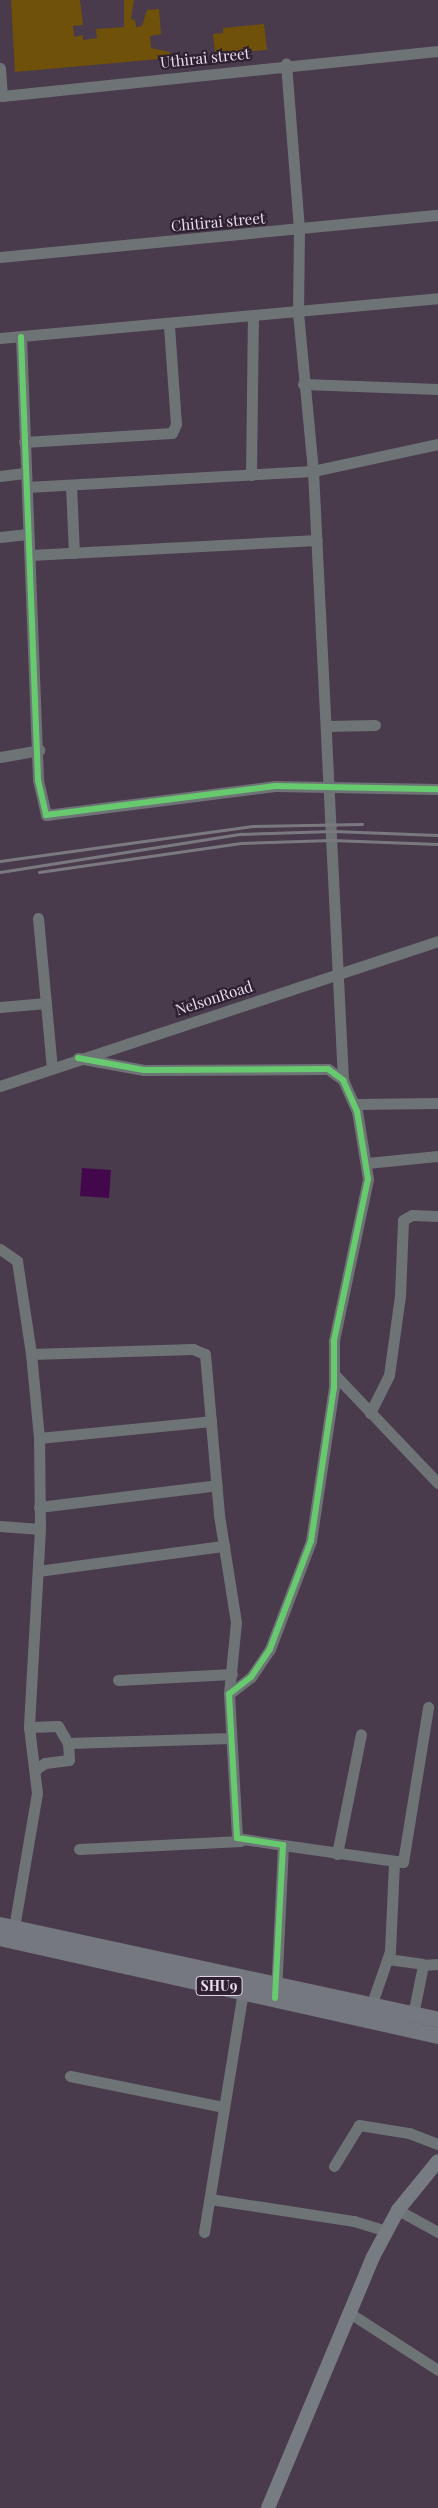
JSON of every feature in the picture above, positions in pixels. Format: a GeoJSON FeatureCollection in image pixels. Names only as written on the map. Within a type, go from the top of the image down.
{"type":"FeatureCollection","features":[{"type":"Feature","properties":{"kind":"highway","name":"SHU9"},"geometry":{"type":"LineString","coordinates":[[7,1927],[276,1991],[438,2036]]}},
{"type":"Feature","properties":{"kind":"highway","name":"SHU9"},"geometry":{"type":"LineString","coordinates":[[0,1938],[243,1992],[276,1991],[371,2006],[438,2020]]}},
{"type":"Feature","properties":{"kind":"main road"},"geometry":{"type":"LineString","coordinates":[[268,2508],[387,2231],[438,2161]]}},
{"type":"Feature","properties":{"kind":"main road"},"geometry":{"type":"LineString","coordinates":[[276,2508],[351,2314],[401,2212],[438,2173]]}},
{"type":"Feature","properties":{"kind":"street","name":"Uthirai street"},"geometry":{"type":"LineString","coordinates":[[0,68],[2,96],[286,64],[438,51]]}},
{"type":"Feature","properties":{"kind":"street"},"geometry":{"type":"LineString","coordinates":[[228,1694],[251,1677],[270,1649],[309,1548],[335,1375],[334,1341],[366,1188],[366,1162],[354,1104],[343,1080],[341,973],[329,787],[317,540],[313,471],[303,384],[298,313],[299,229],[286,64]]}},
{"type":"Feature","properties":{"kind":"street","name":"Chitirai street"},"geometry":{"type":"LineString","coordinates":[[0,257],[438,215]]}},
{"type":"Feature","properties":{"kind":"street"},"geometry":{"type":"LineString","coordinates":[[0,338],[169,326],[438,298]]}},
{"type":"Feature","properties":{"kind":"street"},"geometry":{"type":"LineString","coordinates":[[251,475],[253,317]]}},
{"type":"Feature","properties":{"kind":"street"},"geometry":{"type":"LineString","coordinates":[[24,442],[172,433],[176,426],[169,326]]}},
{"type":"Feature","properties":{"kind":"street"},"geometry":{"type":"LineString","coordinates":[[21,337],[40,800],[46,816],[276,786],[438,788]]}},
{"type":"Feature","properties":{"kind":"street"},"geometry":{"type":"LineString","coordinates":[[303,384],[438,389]]}},
{"type":"Feature","properties":{"kind":"street"},"geometry":{"type":"LineString","coordinates":[[27,488],[313,471],[438,444]]}},
{"type":"Feature","properties":{"kind":"street"},"geometry":{"type":"LineString","coordinates":[[0,476],[26,474]]}},
{"type":"Feature","properties":{"kind":"street"},"geometry":{"type":"LineString","coordinates":[[71,485],[74,553]]}},
{"type":"Feature","properties":{"kind":"street"},"geometry":{"type":"LineString","coordinates":[[0,537],[28,534]]}},
{"type":"Feature","properties":{"kind":"street"},"geometry":{"type":"LineString","coordinates":[[30,555],[317,540]]}},
{"type":"Feature","properties":{"kind":"street"},"geometry":{"type":"LineString","coordinates":[[326,726],[375,725]]}},
{"type":"Feature","properties":{"kind":"street"},"geometry":{"type":"LineString","coordinates":[[0,757],[39,750]]}},
{"type":"Feature","properties":{"kind":"street"},"geometry":{"type":"LineString","coordinates":[[38,918],[52,1068]]}},
{"type":"Feature","properties":{"kind":"street","name":"NelsonRoad"},"geometry":{"type":"LineString","coordinates":[[0,1086],[78,1058],[438,941]]}},
{"type":"Feature","properties":{"kind":"street"},"geometry":{"type":"LineString","coordinates":[[0,1006],[46,1003]]}},
{"type":"Feature","properties":{"kind":"street"},"geometry":{"type":"LineString","coordinates":[[78,1058],[144,1070],[328,1069],[343,1080]]}},
{"type":"Feature","properties":{"kind":"street"},"geometry":{"type":"LineString","coordinates":[[354,1104],[438,1103]]}},
{"type":"Feature","properties":{"kind":"street"},"geometry":{"type":"LineString","coordinates":[[366,1162],[438,1156]]}},
{"type":"Feature","properties":{"kind":"street"},"geometry":{"type":"LineString","coordinates":[[370,1413],[389,1374],[400,1296],[403,1220],[412,1215],[438,1216]]}},
{"type":"Feature","properties":{"kind":"street"},"geometry":{"type":"LineString","coordinates":[[0,1249],[17,1261],[39,1438],[40,1529],[29,1727],[38,1793],[7,1927]]}},
{"type":"Feature","properties":{"kind":"street"},"geometry":{"type":"LineString","coordinates":[[30,1354],[201,1351],[206,1356],[216,1485],[236,1622],[232,1674],[228,1694],[236,1835],[241,1841]]}},
{"type":"Feature","properties":{"kind":"street"},"geometry":{"type":"LineString","coordinates":[[335,1375],[438,1483]]}},
{"type":"Feature","properties":{"kind":"street"},"geometry":{"type":"LineString","coordinates":[[39,1438],[211,1421]]}},
{"type":"Feature","properties":{"kind":"street"},"geometry":{"type":"LineString","coordinates":[[39,1508],[216,1485]]}},
{"type":"Feature","properties":{"kind":"street"},"geometry":{"type":"LineString","coordinates":[[0,1526],[40,1529]]}},
{"type":"Feature","properties":{"kind":"street"},"geometry":{"type":"LineString","coordinates":[[38,1570],[224,1546]]}},
{"type":"Feature","properties":{"kind":"street"},"geometry":{"type":"LineString","coordinates":[[118,1680],[232,1674]]}},
{"type":"Feature","properties":{"kind":"street"},"geometry":{"type":"LineString","coordinates":[[79,1849],[241,1841],[283,1845],[394,1863],[406,1858],[428,1707]]}},
{"type":"Feature","properties":{"kind":"street"},"geometry":{"type":"LineString","coordinates":[[29,1727],[58,1726],[68,1743],[69,1760],[45,1763],[35,1770]]}},
{"type":"Feature","properties":{"kind":"street"},"geometry":{"type":"LineString","coordinates":[[337,1854],[361,1734]]}},
{"type":"Feature","properties":{"kind":"street"},"geometry":{"type":"LineString","coordinates":[[68,1743],[231,1738]]}},
{"type":"Feature","properties":{"kind":"street"},"geometry":{"type":"LineString","coordinates":[[276,1991],[283,1845]]}},
{"type":"Feature","properties":{"kind":"street"},"geometry":{"type":"LineString","coordinates":[[371,2006],[388,1958],[394,1863]]}},
{"type":"Feature","properties":{"kind":"street"},"geometry":{"type":"LineString","coordinates":[[388,1958],[423,1964],[438,1964]]}},
{"type":"Feature","properties":{"kind":"street"},"geometry":{"type":"LineString","coordinates":[[414,2015],[423,1964]]}},
{"type":"Feature","properties":{"kind":"street"},"geometry":{"type":"LineString","coordinates":[[204,2232],[243,1992]]}},
{"type":"Feature","properties":{"kind":"street"},"geometry":{"type":"LineString","coordinates":[[70,2076],[224,2107]]}},
{"type":"Feature","properties":{"kind":"street"},"geometry":{"type":"LineString","coordinates":[[334,2166],[359,2125],[405,2132],[438,2144]]}},
{"type":"Feature","properties":{"kind":"street"},"geometry":{"type":"LineString","coordinates":[[210,2199],[354,2220],[387,2231]]}},
{"type":"Feature","properties":{"kind":"street"},"geometry":{"type":"LineString","coordinates":[[401,2212],[438,2232]]}},
{"type":"Feature","properties":{"kind":"street"},"geometry":{"type":"LineString","coordinates":[[351,2314],[438,2370]]}},
{"type":"Feature","properties":{"kind":"shaded area"},"geometry":{"type":"Polygon","coordinates":[[[11,0],[80,0],[83,25],[73,26],[74,37],[83,35],[83,40],[97,38],[96,29],[124,27],[124,0],[134,0],[131,19],[135,20],[136,27],[142,26],[147,10],[159,9],[161,34],[150,36],[151,48],[170,52],[170,58],[15,72],[11,0]]]}},
{"type":"Feature","properties":{"kind":"shaded area"},"geometry":{"type":"Polygon","coordinates":[[[264,24],[267,50],[215,54],[213,34],[223,33],[223,28],[264,24]]]}},
{"type":"Feature","properties":{"kind":"shaded area"},"geometry":{"type":"Polygon","coordinates":[[[82,1168],[111,1170],[109,1198],[80,1196],[82,1168]]]}},
{"type":"Feature","properties":{"kind":"railway"},"geometry":{"type":"LineString","coordinates":[[0,861],[253,826],[362,824]]}},
{"type":"Feature","properties":{"kind":"railway"},"geometry":{"type":"LineString","coordinates":[[0,872],[241,834],[333,831],[438,835]]}},
{"type":"Feature","properties":{"kind":"railway"},"geometry":{"type":"LineString","coordinates":[[39,872],[241,843],[332,840],[438,844]]}},
{"type":"Feature","properties":{"kind":"cycle path"},"geometry":{"type":"LineString","coordinates":[[21,337],[38,780],[46,815],[275,786],[438,789]]}},
{"type":"Feature","properties":{"kind":"cycle path"},"geometry":{"type":"LineString","coordinates":[[78,1058],[144,1070],[328,1069],[343,1080],[357,1111],[368,1179],[334,1341],[334,1387],[311,1541],[270,1649],[251,1677],[229,1694],[237,1838],[283,1845],[275,1998]]}}]}
